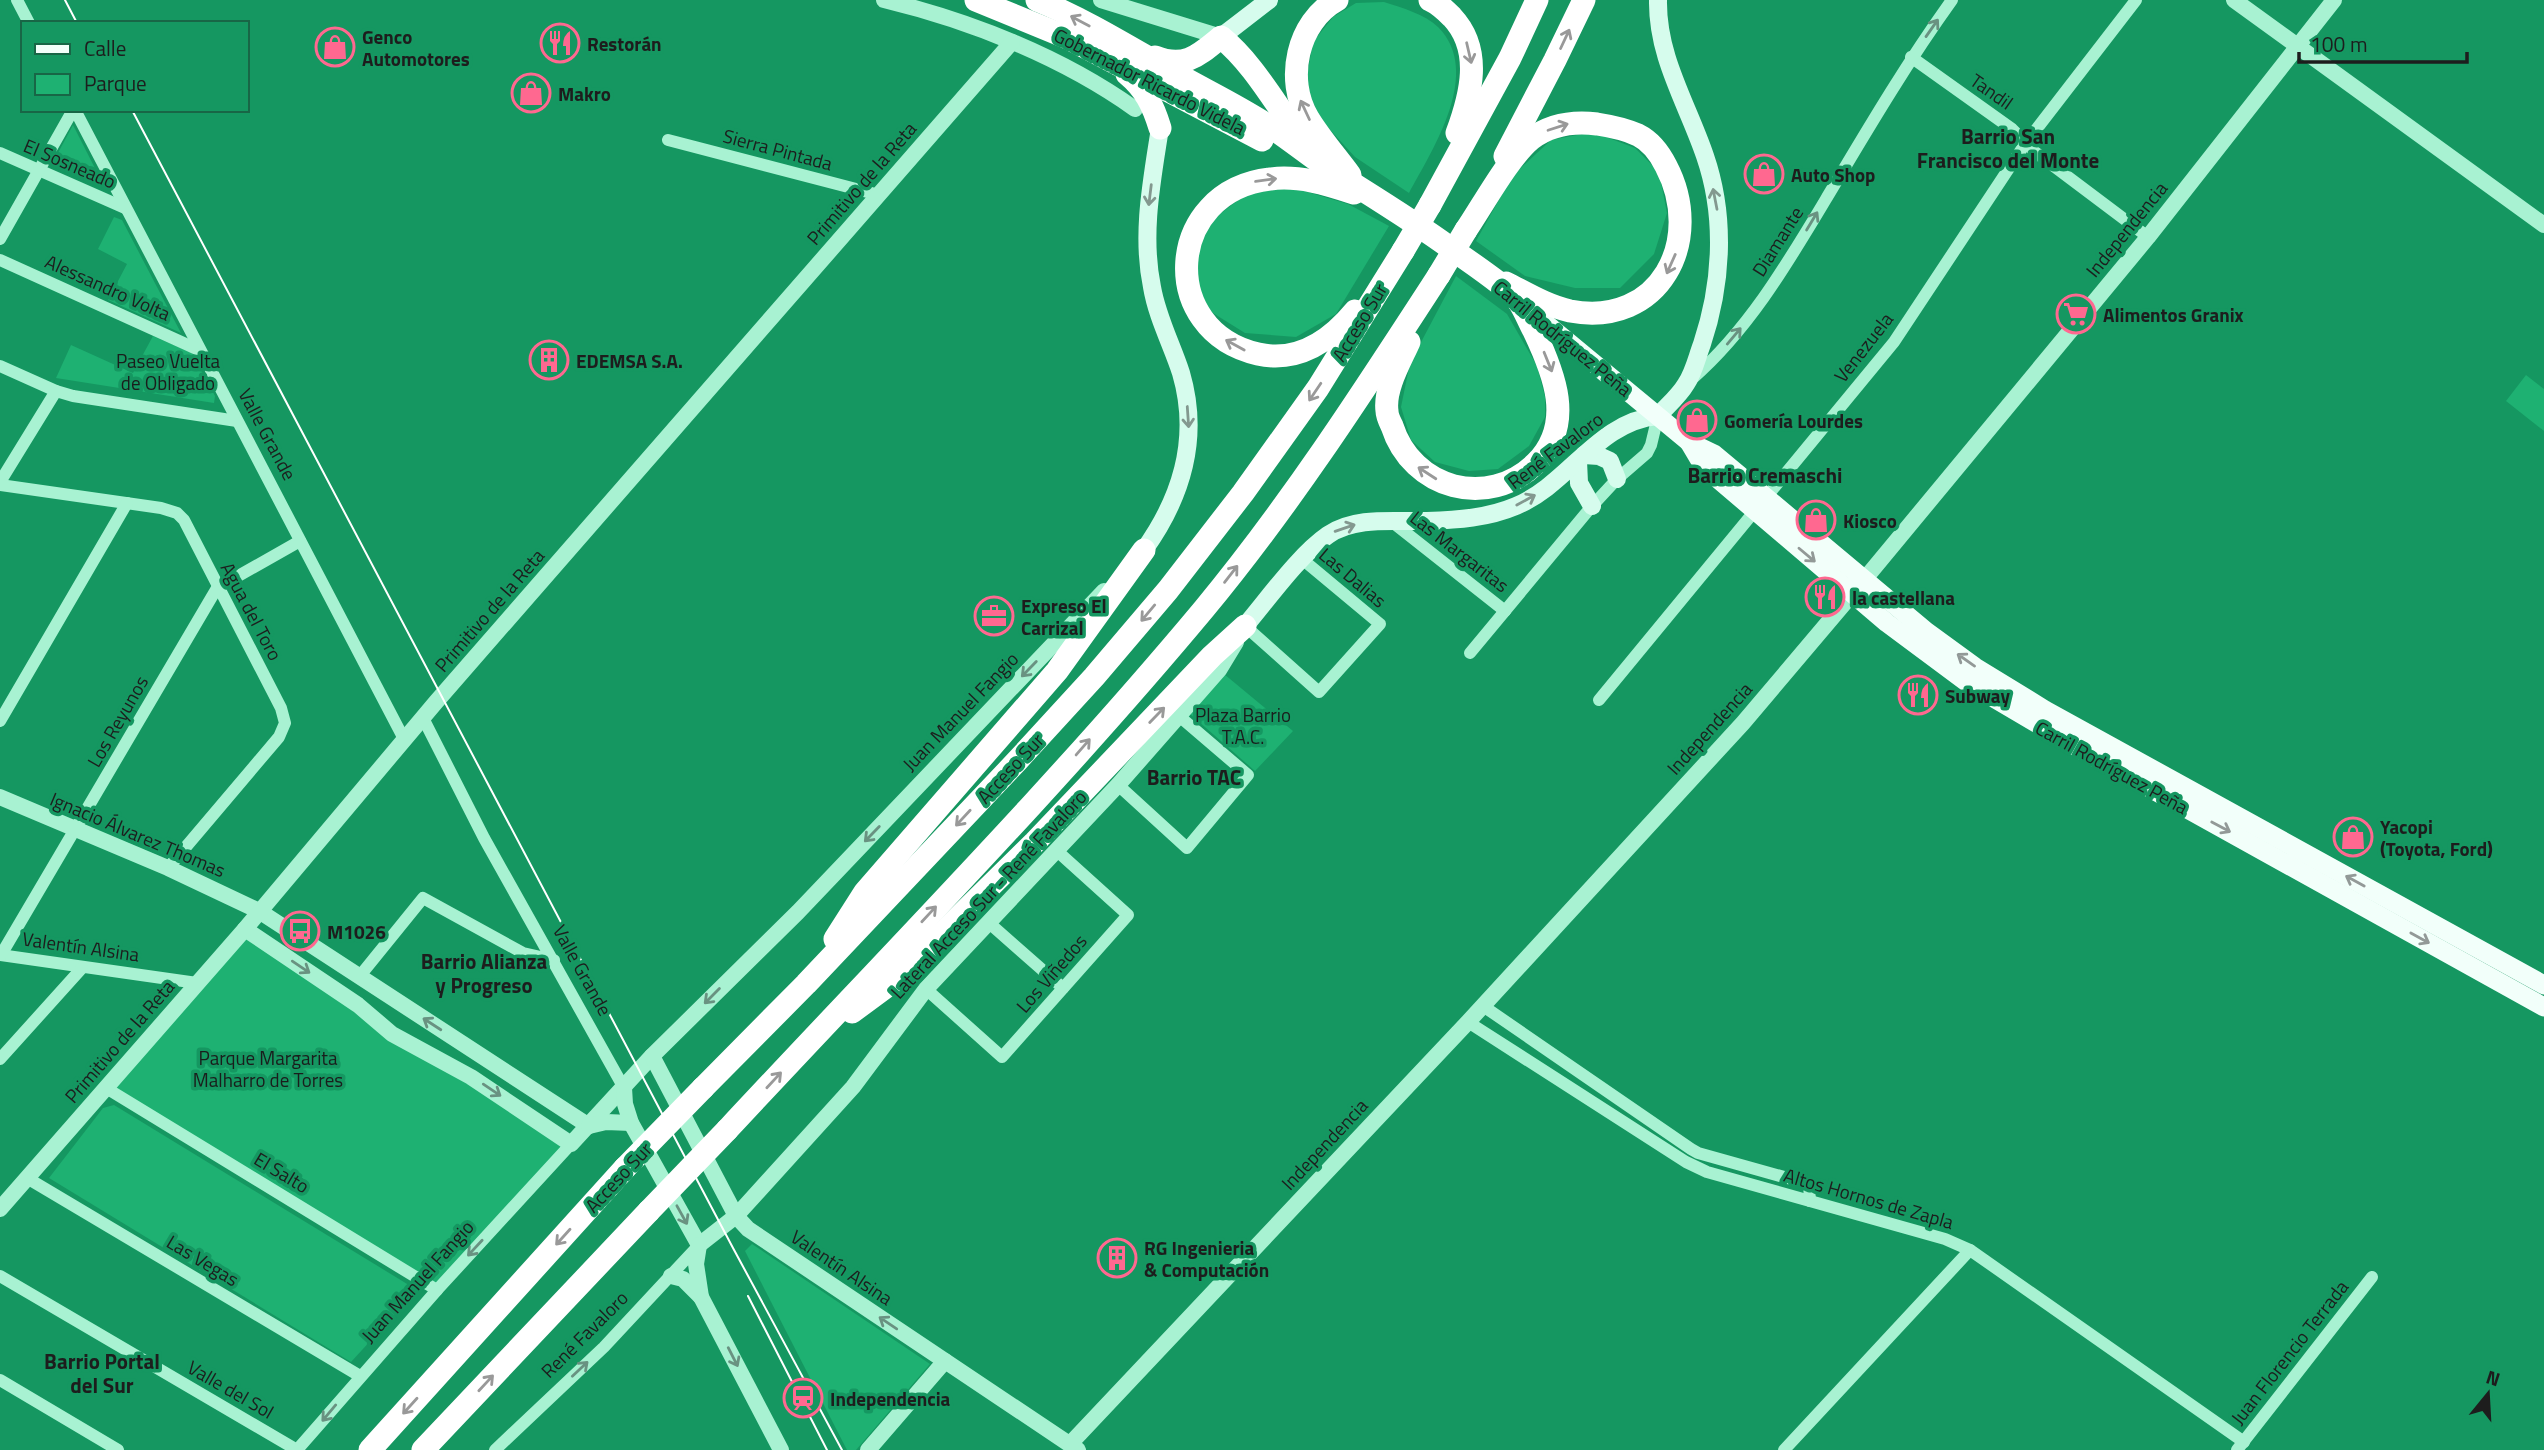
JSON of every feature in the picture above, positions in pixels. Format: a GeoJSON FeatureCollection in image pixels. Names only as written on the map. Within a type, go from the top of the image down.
{"type":"FeatureCollection","features":[{"type":"Feature","properties":{"kind":"highway","name":"Gobernador Ricardo Videla"},"geometry":{"type":"LineString","coordinates":[[976,0],[1117,52]]}},
{"type":"Feature","properties":{"kind":"highway","name":"Gobernador Ricardo Videla"},"geometry":{"type":"LineString","coordinates":[[1037,0],[1117,52],[1272,145],[1323,164],[1390,205],[1435,237]]}},
{"type":"Feature","properties":{"kind":"highway"},"geometry":{"type":"LineString","coordinates":[[1337,0],[1326,6],[1310,24],[1300,48],[1296,79],[1307,118],[1358,186]]}},
{"type":"Feature","properties":{"kind":"highway"},"geometry":{"type":"LineString","coordinates":[[1430,0],[1439,4],[1459,25],[1470,49],[1472,69],[1466,108],[1430,205]]}},
{"type":"Feature","properties":{"kind":"highway","name":"Acceso Sur"},"geometry":{"type":"LineString","coordinates":[[370,1450],[625,1168],[806,984],[1094,677],[1168,590],[1298,417],[1344,348],[1430,205],[1510,58],[1537,0]]}},
{"type":"Feature","properties":{"kind":"highway","name":"Acceso Sur"},"geometry":{"type":"LineString","coordinates":[[423,1450],[1050,786],[1205,609],[1317,460],[1439,275],[1466,230],[1584,0]]}},
{"type":"Feature","properties":{"kind":"highway"},"geometry":{"type":"LineString","coordinates":[[1117,52],[1183,61],[1199,56],[1221,37],[1250,65],[1284,117],[1323,164]]}},
{"type":"Feature","properties":{"kind":"highway"},"geometry":{"type":"LineString","coordinates":[[1117,52],[1152,105],[1160,128]]}},
{"type":"Feature","properties":{"kind":"highway"},"geometry":{"type":"LineString","coordinates":[[1466,230],[1516,156],[1531,139],[1557,125],[1581,122],[1612,126],[1640,135],[1659,153],[1673,179],[1681,216],[1679,241],[1672,266],[1657,289],[1642,300],[1621,309],[1569,311],[1548,304],[1481,271]]}},
{"type":"Feature","properties":{"kind":"highway"},"geometry":{"type":"LineString","coordinates":[[1390,205],[1319,182],[1294,179],[1271,178],[1234,188],[1215,201],[1200,217],[1191,234],[1186,254],[1189,290],[1203,320],[1232,344],[1272,357],[1300,353],[1322,342],[1341,327],[1403,251]]}},
{"type":"Feature","properties":{"kind":"highway","name":"Carril Rodríguez Peña"},"geometry":{"type":"LineString","coordinates":[[1435,237],[1518,300]]}},
{"type":"Feature","properties":{"kind":"highway"},"geometry":{"type":"LineString","coordinates":[[1439,275],[1398,367],[1390,390],[1387,411],[1395,438],[1405,454],[1422,472],[1443,483],[1466,489],[1512,481],[1537,462],[1553,438],[1558,412],[1558,390],[1550,365],[1518,300]]}},
{"type":"Feature","properties":{"kind":"highway"},"geometry":{"type":"LineString","coordinates":[[806,984],[865,892],[1057,671],[1144,550]]}},
{"type":"Feature","properties":{"kind":"highway"},"geometry":{"type":"LineString","coordinates":[[805,1047],[894,981],[1245,626]]}},
{"type":"Feature","properties":{"kind":"main road"},"geometry":{"type":"LineString","coordinates":[[1221,37],[1269,0]]}},
{"type":"Feature","properties":{"kind":"main road"},"geometry":{"type":"LineString","coordinates":[[1658,0],[1657,23],[1664,53],[1706,158],[1717,209],[1718,262],[1715,293],[1704,339],[1686,384],[1658,416]]}},
{"type":"Feature","properties":{"kind":"main road","name":"Juan Manuel Fangio"},"geometry":{"type":"LineString","coordinates":[[1144,550],[1159,529],[1175,495],[1187,459],[1189,440],[1189,422],[1181,375],[1157,304],[1150,274],[1148,220],[1160,128]]}},
{"type":"Feature","properties":{"kind":"main road","name":"Carril Rodríguez Peña"},"geometry":{"type":"LineString","coordinates":[[1518,300],[1689,442],[1714,454],[1760,505],[1858,587],[1927,654],[2003,706],[2544,1007]]}},
{"type":"Feature","properties":{"kind":"main road","name":"René Favaloro"},"geometry":{"type":"LineString","coordinates":[[1245,626],[1302,559],[1329,534],[1347,526],[1391,521],[1462,519],[1517,506],[1536,495],[1625,424],[1658,416]]}},
{"type":"Feature","properties":{"kind":"main road"},"geometry":{"type":"LineString","coordinates":[[1592,506],[1580,483],[1581,458],[1599,456],[1610,461],[1616,479]]}},
{"type":"Feature","properties":{"kind":"main road","name":"Carril Rodríguez Peña"},"geometry":{"type":"LineString","coordinates":[[1858,587],[1959,656],[2045,710],[2544,985]]}},
{"type":"Feature","properties":{"kind":"street"},"geometry":{"type":"LineString","coordinates":[[17,0],[28,21]]}},
{"type":"Feature","properties":{"kind":"street"},"geometry":{"type":"LineString","coordinates":[[884,0],[926,10],[1012,43],[1083,76],[1135,109]]}},
{"type":"Feature","properties":{"kind":"street"},"geometry":{"type":"LineString","coordinates":[[1101,0],[1221,37]]}},
{"type":"Feature","properties":{"kind":"street","name":"Diamante"},"geometry":{"type":"LineString","coordinates":[[1686,384],[1726,346],[1777,279],[1911,57],[1952,0]]}},
{"type":"Feature","properties":{"kind":"street","name":"Venezuela"},"geometry":{"type":"LineString","coordinates":[[1599,700],[1894,342],[2025,144],[2136,0]]}},
{"type":"Feature","properties":{"kind":"street"},"geometry":{"type":"LineString","coordinates":[[2234,0],[2544,225]]}},
{"type":"Feature","properties":{"kind":"street","name":"Independencia"},"geometry":{"type":"LineString","coordinates":[[1074,1447],[1743,723],[2148,237],[2334,0]]}},
{"type":"Feature","properties":{"kind":"street","name":"Primitivo de la Reta"},"geometry":{"type":"LineString","coordinates":[[0,1209],[245,929],[404,739],[1012,43]]}},
{"type":"Feature","properties":{"kind":"street","name":"Tandil"},"geometry":{"type":"LineString","coordinates":[[1911,57],[2012,129],[2025,144],[2148,237]]}},
{"type":"Feature","properties":{"kind":"street"},"geometry":{"type":"LineString","coordinates":[[0,239],[73,112]]}},
{"type":"Feature","properties":{"kind":"street","name":"Valle Grande"},"geometry":{"type":"LineString","coordinates":[[75,112],[404,739]]}},
{"type":"Feature","properties":{"kind":"street","name":"Sierra Pintada"},"geometry":{"type":"LineString","coordinates":[[668,140],[879,195]]}},
{"type":"Feature","properties":{"kind":"street","name":"El Sosneado"},"geometry":{"type":"LineString","coordinates":[[0,153],[125,208]]}},
{"type":"Feature","properties":{"kind":"street","name":"Alessandro Volta"},"geometry":{"type":"LineString","coordinates":[[0,260],[199,350]]}},
{"type":"Feature","properties":{"kind":"street"},"geometry":{"type":"LineString","coordinates":[[0,366],[73,396],[237,421]]}},
{"type":"Feature","properties":{"kind":"street"},"geometry":{"type":"LineString","coordinates":[[0,484],[56,391]]}},
{"type":"Feature","properties":{"kind":"street"},"geometry":{"type":"LineString","coordinates":[[1470,653],[1592,506],[1616,479],[1650,449],[1658,416]]}},
{"type":"Feature","properties":{"kind":"street","name":"Agua del Toro"},"geometry":{"type":"LineString","coordinates":[[0,484],[171,510],[181,517],[281,708],[285,723],[279,737],[168,868]]}},
{"type":"Feature","properties":{"kind":"street"},"geometry":{"type":"LineString","coordinates":[[0,721],[127,503]]}},
{"type":"Feature","properties":{"kind":"street","name":"Las Margaritas"},"geometry":{"type":"LineString","coordinates":[[1391,521],[1505,611]]}},
{"type":"Feature","properties":{"kind":"street"},"geometry":{"type":"LineString","coordinates":[[217,588],[300,541]]}},
{"type":"Feature","properties":{"kind":"street","name":"Juan Manuel Fangio"},"geometry":{"type":"LineString","coordinates":[[297,1450],[437,1290],[652,1056],[798,912],[1144,550]]}},
{"type":"Feature","properties":{"kind":"street","name":"Las Dalias"},"geometry":{"type":"LineString","coordinates":[[1245,626],[1319,692],[1380,624],[1302,559]]}},
{"type":"Feature","properties":{"kind":"street","name":"Los Reyunos"},"geometry":{"type":"LineString","coordinates":[[0,955],[217,588]]}},
{"type":"Feature","properties":{"kind":"street","name":"Lateral Acceso Sur - René Favaloro"},"geometry":{"type":"LineString","coordinates":[[699,1245],[736,1216],[853,1087],[926,989],[1118,785],[1219,670],[1245,626]]}},
{"type":"Feature","properties":{"kind":"street"},"geometry":{"type":"LineString","coordinates":[[1118,785],[1187,848],[1248,775],[1179,716]]}},
{"type":"Feature","properties":{"kind":"street","name":"Valle Grande"},"geometry":{"type":"LineString","coordinates":[[423,718],[484,838],[624,1088],[625,1104],[631,1123],[699,1245]]}},
{"type":"Feature","properties":{"kind":"street","name":"Ignacio Álvarez Thomas"},"geometry":{"type":"LineString","coordinates":[[0,797],[168,868],[259,911]]}},
{"type":"Feature","properties":{"kind":"street","name":"Los Viñedos"},"geometry":{"type":"LineString","coordinates":[[926,989],[1002,1057],[1128,915],[1056,850]]}},
{"type":"Feature","properties":{"kind":"street"},"geometry":{"type":"LineString","coordinates":[[359,977],[423,898],[523,953],[554,960]]}},
{"type":"Feature","properties":{"kind":"street"},"geometry":{"type":"LineString","coordinates":[[259,911],[589,1126],[606,1122],[631,1123]]}},
{"type":"Feature","properties":{"kind":"street"},"geometry":{"type":"LineString","coordinates":[[988,922],[1063,988]]}},
{"type":"Feature","properties":{"kind":"street"},"geometry":{"type":"LineString","coordinates":[[245,929],[358,1005],[392,1034],[471,1077],[571,1144]]}},
{"type":"Feature","properties":{"kind":"street","name":"Valentín Alsina"},"geometry":{"type":"LineString","coordinates":[[0,955],[197,983]]}},
{"type":"Feature","properties":{"kind":"street"},"geometry":{"type":"LineString","coordinates":[[0,1059],[82,968]]}},
{"type":"Feature","properties":{"kind":"street"},"geometry":{"type":"LineString","coordinates":[[1482,1006],[1691,1149],[1809,1184],[1810,1201]]}},
{"type":"Feature","properties":{"kind":"street","name":"Altos Hornos de Zapla"},"geometry":{"type":"LineString","coordinates":[[1468,1022],[1686,1162],[1707,1172],[1945,1239],[1970,1250],[2240,1446]]}},
{"type":"Feature","properties":{"kind":"street","name":"Valentín Alsina"},"geometry":{"type":"LineString","coordinates":[[652,1056],[736,1216],[748,1229],[1074,1447]]}},
{"type":"Feature","properties":{"kind":"street","name":"El Salto"},"geometry":{"type":"LineString","coordinates":[[106,1088],[437,1290]]}},
{"type":"Feature","properties":{"kind":"street","name":"Las Vegas"},"geometry":{"type":"LineString","coordinates":[[27,1178],[360,1376]]}},
{"type":"Feature","properties":{"kind":"street"},"geometry":{"type":"LineString","coordinates":[[699,1245],[696,1264],[701,1297]]}},
{"type":"Feature","properties":{"kind":"street","name":"René Favaloro"},"geometry":{"type":"LineString","coordinates":[[495,1450],[604,1347],[699,1245]]}},
{"type":"Feature","properties":{"kind":"street"},"geometry":{"type":"LineString","coordinates":[[1784,1450],[1970,1250]]}},
{"type":"Feature","properties":{"kind":"street","name":"Valle del Sol"},"geometry":{"type":"LineString","coordinates":[[0,1276],[297,1450]]}},
{"type":"Feature","properties":{"kind":"street"},"geometry":{"type":"LineString","coordinates":[[671,1276],[683,1279],[701,1297],[781,1450]]}},
{"type":"Feature","properties":{"kind":"street","name":"Juan Florencio Terrada"},"geometry":{"type":"LineString","coordinates":[[2240,1446],[2372,1277]]}},
{"type":"Feature","properties":{"kind":"street"},"geometry":{"type":"LineString","coordinates":[[868,1450],[945,1361]]}},
{"type":"Feature","properties":{"kind":"street"},"geometry":{"type":"LineString","coordinates":[[0,1380],[118,1450]]}},
{"type":"Feature","properties":{"kind":"green space"},"geometry":{"type":"Polygon","coordinates":[[[1384,2],[1433,22],[1451,45],[1456,66],[1455,88],[1441,133],[1409,193],[1355,157],[1311,109],[1307,75],[1313,42],[1333,17],[1356,3],[1384,2]]]}},
{"type":"Feature","properties":{"kind":"green space"},"geometry":{"type":"Polygon","coordinates":[[[73,125],[105,188],[52,164],[73,125]]]}},
{"type":"Feature","properties":{"kind":"green space"},"geometry":{"type":"Polygon","coordinates":[[[1593,132],[1635,148],[1659,172],[1667,213],[1654,254],[1620,288],[1575,288],[1525,276],[1476,241],[1512,176],[1551,140],[1593,132]]]}},
{"type":"Feature","properties":{"kind":"green space"},"geometry":{"type":"Polygon","coordinates":[[[1294,188],[1348,204],[1389,226],[1336,314],[1296,337],[1245,333],[1208,310],[1193,275],[1205,225],[1249,192],[1294,188]]]}},
{"type":"Feature","properties":{"kind":"green space","name":"Paseo Vuelta de Obligado"},"geometry":{"type":"Polygon","coordinates":[[[114,217],[122,220],[181,333],[108,300],[127,264],[98,249],[114,217]]]}},
{"type":"Feature","properties":{"kind":"green space"},"geometry":{"type":"Polygon","coordinates":[[[1456,276],[1507,314],[1537,366],[1545,397],[1545,417],[1529,446],[1498,469],[1469,471],[1435,462],[1411,440],[1401,407],[1410,363],[1456,276]]]}},
{"type":"Feature","properties":{"kind":"green space","name":"Paseo Vuelta de Obligado"},"geometry":{"type":"Polygon","coordinates":[[[153,336],[192,353],[215,396],[214,403],[56,378],[71,345],[133,373],[153,336]]]}},
{"type":"Feature","properties":{"kind":"green space"},"geometry":{"type":"Polygon","coordinates":[[[2526,375],[2544,389],[2544,431],[2506,401],[2526,375]]]}},
{"type":"Feature","properties":{"kind":"green space","name":"Plaza Barrio T.A.C."},"geometry":{"type":"Polygon","coordinates":[[[1224,674],[1293,731],[1255,771],[1189,713],[1224,674]]]}},
{"type":"Feature","properties":{"kind":"green space","name":"Parque Margarita Malharro de Torres"},"geometry":{"type":"Polygon","coordinates":[[[245,929],[571,1144],[437,1290],[106,1088],[245,929]]]}},
{"type":"Feature","properties":{"kind":"green space"},"geometry":{"type":"Polygon","coordinates":[[[114,1105],[417,1290],[351,1362],[49,1178],[103,1108],[114,1105]]]}},
{"type":"Feature","properties":{"kind":"green space"},"geometry":{"type":"Polygon","coordinates":[[[752,1244],[930,1364],[856,1450],[847,1450],[745,1251],[752,1244]]]}},
{"type":"Feature","properties":{"kind":"tram line"},"geometry":{"type":"LineString","coordinates":[[65,0],[76,21]]}},
{"type":"Feature","properties":{"kind":"tram line"},"geometry":{"type":"LineString","coordinates":[[133,112],[842,1450]]}},
{"type":"Feature","properties":{"kind":"tram line"},"geometry":{"type":"LineString","coordinates":[[748,1296],[827,1450]]}},
{"type":"Feature","properties":{"kind":"place","name":"Restorán"},"geometry":{"type":"Point","coordinates":[560,43]}},
{"type":"Feature","properties":{"kind":"place","name":"Genco Automotores"},"geometry":{"type":"Point","coordinates":[335,47]}},
{"type":"Feature","properties":{"kind":"place","name":"Makro"},"geometry":{"type":"Point","coordinates":[531,93]}},
{"type":"Feature","properties":{"kind":"place","name":"Auto Shop"},"geometry":{"type":"Point","coordinates":[1764,174]}},
{"type":"Feature","properties":{"kind":"place","name":"Alimentos Granix"},"geometry":{"type":"Point","coordinates":[2076,314]}},
{"type":"Feature","properties":{"kind":"place","name":"EDEMSA S.A."},"geometry":{"type":"Point","coordinates":[549,360]}},
{"type":"Feature","properties":{"kind":"place","name":"Gomería Lourdes"},"geometry":{"type":"Point","coordinates":[1697,420]}},
{"type":"Feature","properties":{"kind":"place","name":"Kiosco"},"geometry":{"type":"Point","coordinates":[1816,520]}},
{"type":"Feature","properties":{"kind":"place","name":"la castellana"},"geometry":{"type":"Point","coordinates":[1825,597]}},
{"type":"Feature","properties":{"kind":"place","name":"Expreso El Carrizal"},"geometry":{"type":"Point","coordinates":[994,616]}},
{"type":"Feature","properties":{"kind":"place","name":"Subway"},"geometry":{"type":"Point","coordinates":[1918,695]}},
{"type":"Feature","properties":{"kind":"place","name":"Yacopi (Toyota, Ford)"},"geometry":{"type":"Point","coordinates":[2353,837]}},
{"type":"Feature","properties":{"kind":"place","name":"M1026"},"geometry":{"type":"Point","coordinates":[300,931]}},
{"type":"Feature","properties":{"kind":"place","name":"RG Ingenieria & Computación"},"geometry":{"type":"Point","coordinates":[1117,1258]}},
{"type":"Feature","properties":{"kind":"place","name":"Independencia"},"geometry":{"type":"Point","coordinates":[803,1398]}},
{"type":"Feature","properties":{"kind":"district","name":"Barrio San Francisco del Monte"},"geometry":{"type":"Point","coordinates":[2008,148]}},
{"type":"Feature","properties":{"kind":"district","name":"Barrio Cremaschi"},"geometry":{"type":"Point","coordinates":[1765,475]}},
{"type":"Feature","properties":{"kind":"district","name":"Barrio TAC"},"geometry":{"type":"Point","coordinates":[1194,777]}},
{"type":"Feature","properties":{"kind":"district","name":"Barrio Alianza y Progreso"},"geometry":{"type":"Point","coordinates":[484,973]}},
{"type":"Feature","properties":{"kind":"district","name":"Barrio Portal del Sur"},"geometry":{"type":"Point","coordinates":[102,1373]}}]}
